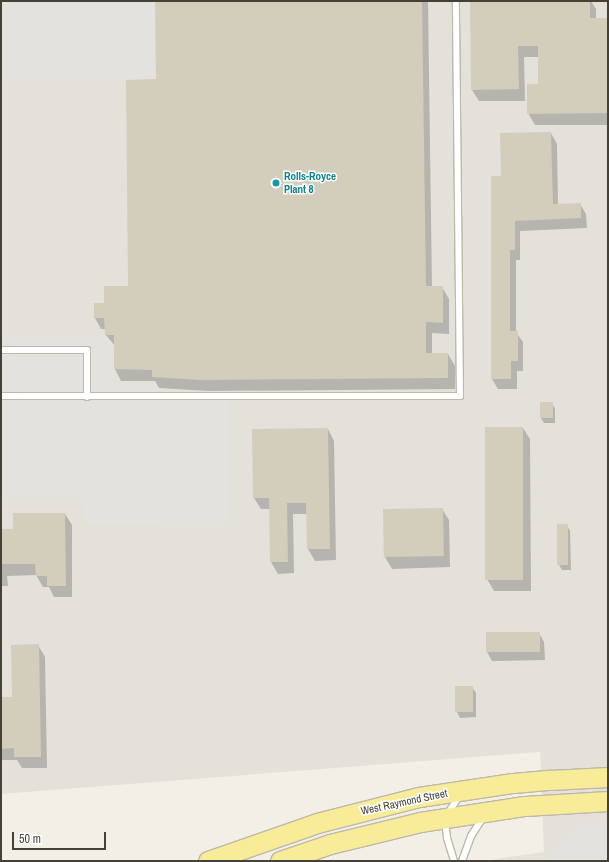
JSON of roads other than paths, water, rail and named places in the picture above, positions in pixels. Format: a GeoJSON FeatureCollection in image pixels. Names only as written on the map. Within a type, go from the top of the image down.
{"type":"FeatureCollection","features":[{"type":"Feature","properties":{"kind":"main road","name":"West Raymond Street"},"geometry":{"type":"LineString","coordinates":[[208,861],[276,836],[360,811],[419,797],[550,780],[608,777]]}},
{"type":"Feature","properties":{"kind":"main road","name":"West Raymond Street"},"geometry":{"type":"LineString","coordinates":[[280,861],[330,844],[377,831],[444,818],[488,810],[563,802],[608,801]]}},
{"type":"Feature","properties":{"kind":"lane"},"geometry":{"type":"LineString","coordinates":[[1,396],[460,396],[456,1]]}},
{"type":"Feature","properties":{"kind":"lane"},"geometry":{"type":"LineString","coordinates":[[1,350],[87,350],[87,397]]}},
{"type":"Feature","properties":{"kind":"lane"},"geometry":{"type":"LineString","coordinates":[[454,861],[447,838],[444,818],[464,790]]}},
{"type":"Feature","properties":{"kind":"lane"},"geometry":{"type":"LineString","coordinates":[[462,861],[471,836],[488,810]]}},
{"type":"Feature","properties":{"kind":"place","name":"Rolls-Royce Plant 8"},"geometry":{"type":"Point","coordinates":[276,183]}}]}
